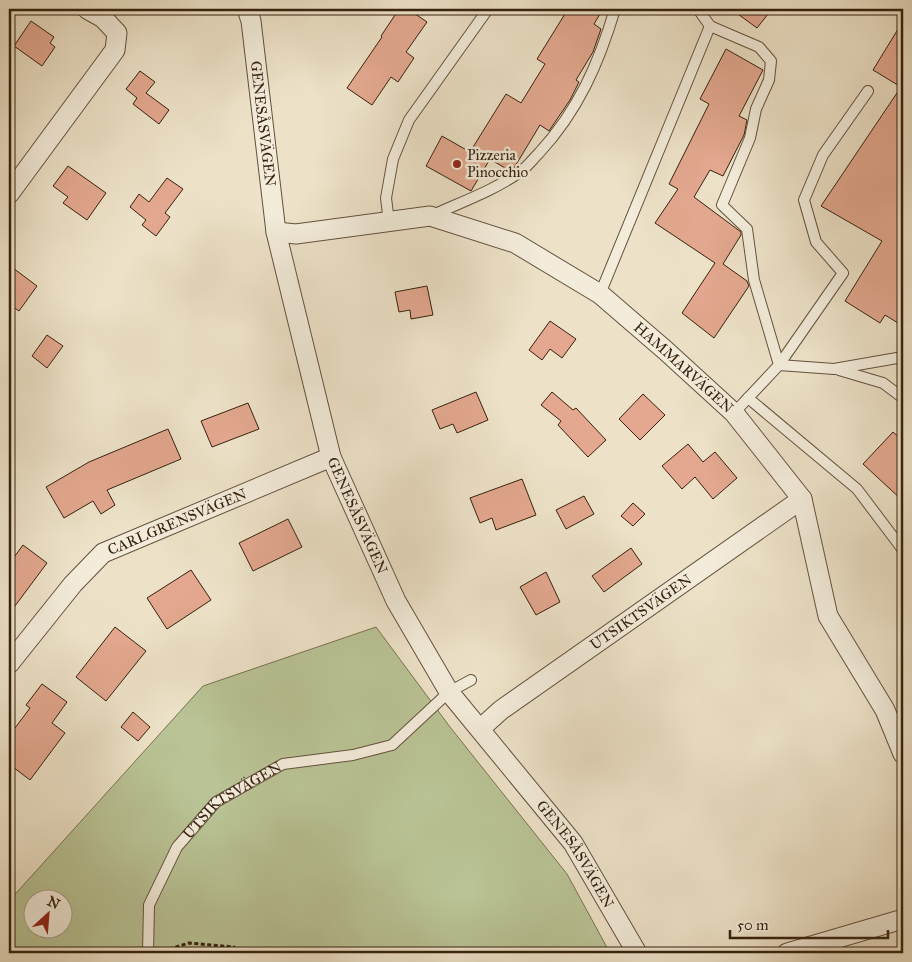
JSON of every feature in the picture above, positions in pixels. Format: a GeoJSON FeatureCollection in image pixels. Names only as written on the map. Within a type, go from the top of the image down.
{"type":"FeatureCollection","features":[{"type":"Feature","properties":{"kind":"street"},"geometry":{"type":"LineString","coordinates":[[9,194],[115,50],[117,33],[103,18],[87,9]]}},
{"type":"Feature","properties":{"kind":"street","name":"GENESÅSVÄGEN"},"geometry":{"type":"LineString","coordinates":[[247,9],[251,21],[276,232],[330,457],[396,602],[449,692],[573,843],[637,953]]}},
{"type":"Feature","properties":{"kind":"street","name":"HAMMARVÄGEN"},"geometry":{"type":"LineString","coordinates":[[276,232],[296,234],[430,216],[515,243],[600,294],[734,413],[802,499],[828,616],[885,710],[903,754]]}},
{"type":"Feature","properties":{"kind":"street","name":"CARLGRENSVÄGEN"},"geometry":{"type":"LineString","coordinates":[[9,664],[73,584],[103,553],[330,457]]}},
{"type":"Feature","properties":{"kind":"street","name":"UTSIKTSVÄGEN"},"geometry":{"type":"LineString","coordinates":[[480,729],[501,710],[802,499]]}},
{"type":"Feature","properties":{"kind":"street"},"geometry":{"type":"LineString","coordinates":[[787,953],[903,919]]}},
{"type":"Feature","properties":{"kind":"lane"},"geometry":{"type":"LineString","coordinates":[[389,222],[386,198],[393,159],[409,120],[488,9]]}},
{"type":"Feature","properties":{"kind":"lane"},"geometry":{"type":"LineString","coordinates":[[430,216],[491,189],[522,171],[557,134],[578,101],[598,60],[615,9]]}},
{"type":"Feature","properties":{"kind":"lane"},"geometry":{"type":"LineString","coordinates":[[698,9],[710,26],[759,47],[771,61],[769,80],[756,109],[750,138],[722,205],[747,229],[754,280],[780,364]]}},
{"type":"Feature","properties":{"kind":"lane"},"geometry":{"type":"LineString","coordinates":[[600,294],[710,26]]}},
{"type":"Feature","properties":{"kind":"lane"},"geometry":{"type":"LineString","coordinates":[[734,413],[780,364],[843,273],[816,242],[804,200],[824,155],[868,91]]}},
{"type":"Feature","properties":{"kind":"lane"},"geometry":{"type":"LineString","coordinates":[[834,369],[897,358],[903,359]]}},
{"type":"Feature","properties":{"kind":"lane"},"geometry":{"type":"LineString","coordinates":[[780,364],[834,369],[883,383],[903,398]]}},
{"type":"Feature","properties":{"kind":"lane"},"geometry":{"type":"LineString","coordinates":[[748,398],[857,489],[903,550]]}},
{"type":"Feature","properties":{"kind":"lane","name":"UTSIKTSVÄGEN"},"geometry":{"type":"LineString","coordinates":[[148,953],[149,904],[177,847],[216,802],[283,764],[353,755],[392,745],[449,692],[471,680]]}},
{"type":"Feature","properties":{"kind":"path"},"geometry":{"type":"LineString","coordinates":[[154,953],[189,942],[234,947],[236,953]]}},
{"type":"Feature","properties":{"kind":"green space"},"geometry":{"type":"Polygon","coordinates":[[[376,627],[450,727],[567,874],[610,953],[9,953],[9,901],[203,686],[376,627]]]}},
{"type":"Feature","properties":{"kind":"building"},"geometry":{"type":"Polygon","coordinates":[[[399,9],[408,9],[427,22],[406,52],[414,58],[398,82],[391,77],[372,105],[347,88],[399,9]]]}},
{"type":"Feature","properties":{"kind":"building"},"geometry":{"type":"Polygon","coordinates":[[[568,9],[603,9],[594,24],[601,29],[593,52],[576,80],[579,82],[570,100],[549,131],[540,125],[514,168],[510,171],[490,159],[471,191],[426,166],[442,136],[470,152],[506,94],[521,103],[545,64],[537,59],[568,9]]]}},
{"type":"Feature","properties":{"kind":"building"},"geometry":{"type":"Polygon","coordinates":[[[731,9],[772,9],[757,28],[731,9]]]}},
{"type":"Feature","properties":{"kind":"building"},"geometry":{"type":"Polygon","coordinates":[[[31,21],[54,37],[50,43],[55,47],[42,66],[14,46],[31,21]]]}},
{"type":"Feature","properties":{"kind":"building"},"geometry":{"type":"Polygon","coordinates":[[[903,21],[903,326],[885,315],[880,323],[845,301],[882,241],[821,206],[901,87],[873,70],[903,21]]]}},
{"type":"Feature","properties":{"kind":"building"},"geometry":{"type":"Polygon","coordinates":[[[726,49],[763,70],[739,116],[747,120],[744,135],[723,176],[710,170],[694,197],[741,232],[723,264],[747,281],[749,286],[714,338],[682,313],[715,263],[655,223],[678,189],[669,184],[709,104],[700,99],[726,49]]]}},
{"type":"Feature","properties":{"kind":"building"},"geometry":{"type":"Polygon","coordinates":[[[140,71],[155,82],[146,93],[169,110],[159,124],[133,104],[137,98],[126,89],[140,71]]]}},
{"type":"Feature","properties":{"kind":"building"},"geometry":{"type":"Polygon","coordinates":[[[68,166],[106,193],[87,220],[63,203],[68,197],[53,186],[68,166]]]}},
{"type":"Feature","properties":{"kind":"building"},"geometry":{"type":"Polygon","coordinates":[[[167,178],[183,189],[165,213],[170,217],[156,236],[142,225],[146,220],[130,207],[139,194],[149,202],[167,178]]]}},
{"type":"Feature","properties":{"kind":"building"},"geometry":{"type":"Polygon","coordinates":[[[9,265],[37,286],[19,311],[9,304],[9,265]]]}},
{"type":"Feature","properties":{"kind":"building"},"geometry":{"type":"Polygon","coordinates":[[[427,286],[433,315],[411,319],[410,310],[399,312],[395,292],[427,286]]]}},
{"type":"Feature","properties":{"kind":"building"},"geometry":{"type":"Polygon","coordinates":[[[550,321],[576,339],[562,358],[550,349],[542,360],[529,350],[550,321]]]}},
{"type":"Feature","properties":{"kind":"building"},"geometry":{"type":"Polygon","coordinates":[[[47,335],[63,346],[47,368],[32,356],[47,335]]]}},
{"type":"Feature","properties":{"kind":"building"},"geometry":{"type":"Polygon","coordinates":[[[476,392],[488,420],[457,433],[453,424],[440,429],[432,410],[476,392]]]}},
{"type":"Feature","properties":{"kind":"building"},"geometry":{"type":"Polygon","coordinates":[[[552,392],[573,410],[576,408],[606,440],[588,457],[558,425],[561,421],[541,405],[552,392]]]}},
{"type":"Feature","properties":{"kind":"building"},"geometry":{"type":"Polygon","coordinates":[[[643,394],[665,415],[640,440],[619,419],[643,394]]]}},
{"type":"Feature","properties":{"kind":"building"},"geometry":{"type":"Polygon","coordinates":[[[248,403],[259,429],[212,447],[201,421],[248,403]]]}},
{"type":"Feature","properties":{"kind":"building"},"geometry":{"type":"Polygon","coordinates":[[[168,429],[181,459],[107,490],[115,505],[101,514],[93,501],[64,518],[46,487],[89,462],[168,429]]]}},
{"type":"Feature","properties":{"kind":"building"},"geometry":{"type":"Polygon","coordinates":[[[893,432],[903,441],[903,501],[863,464],[893,432]]]}},
{"type":"Feature","properties":{"kind":"building"},"geometry":{"type":"Polygon","coordinates":[[[688,444],[703,462],[715,452],[737,478],[713,499],[695,477],[682,489],[662,466],[688,444]]]}},
{"type":"Feature","properties":{"kind":"building"},"geometry":{"type":"Polygon","coordinates":[[[522,479],[536,515],[496,530],[492,518],[480,523],[470,498],[522,479]]]}},
{"type":"Feature","properties":{"kind":"building"},"geometry":{"type":"Polygon","coordinates":[[[584,496],[594,514],[566,529],[556,510],[584,496]]]}},
{"type":"Feature","properties":{"kind":"building"},"geometry":{"type":"Polygon","coordinates":[[[633,503],[645,514],[633,526],[621,516],[633,503]]]}},
{"type":"Feature","properties":{"kind":"building"},"geometry":{"type":"Polygon","coordinates":[[[288,519],[302,547],[253,571],[239,543],[288,519]]]}},
{"type":"Feature","properties":{"kind":"building"},"geometry":{"type":"Polygon","coordinates":[[[23,545],[47,563],[9,614],[9,564],[23,545]]]}},
{"type":"Feature","properties":{"kind":"building"},"geometry":{"type":"Polygon","coordinates":[[[631,548],[642,564],[604,592],[592,576],[631,548]]]}},
{"type":"Feature","properties":{"kind":"building"},"geometry":{"type":"Polygon","coordinates":[[[191,570],[211,600],[167,629],[147,598],[191,570]]]}},
{"type":"Feature","properties":{"kind":"building"},"geometry":{"type":"Polygon","coordinates":[[[546,572],[560,602],[536,615],[520,587],[546,572]]]}},
{"type":"Feature","properties":{"kind":"building"},"geometry":{"type":"Polygon","coordinates":[[[115,627],[146,651],[106,701],[76,677],[115,627]]]}},
{"type":"Feature","properties":{"kind":"building"},"geometry":{"type":"Polygon","coordinates":[[[42,684],[67,702],[52,723],[65,733],[30,780],[9,764],[9,736],[30,708],[26,705],[42,684]]]}},
{"type":"Feature","properties":{"kind":"building"},"geometry":{"type":"Polygon","coordinates":[[[133,712],[150,727],[138,741],[121,727],[133,712]]]}},
{"type":"Feature","properties":{"kind":"place","name":"Pizzeria Pinocchio"},"geometry":{"type":"Point","coordinates":[457,164]}}]}
